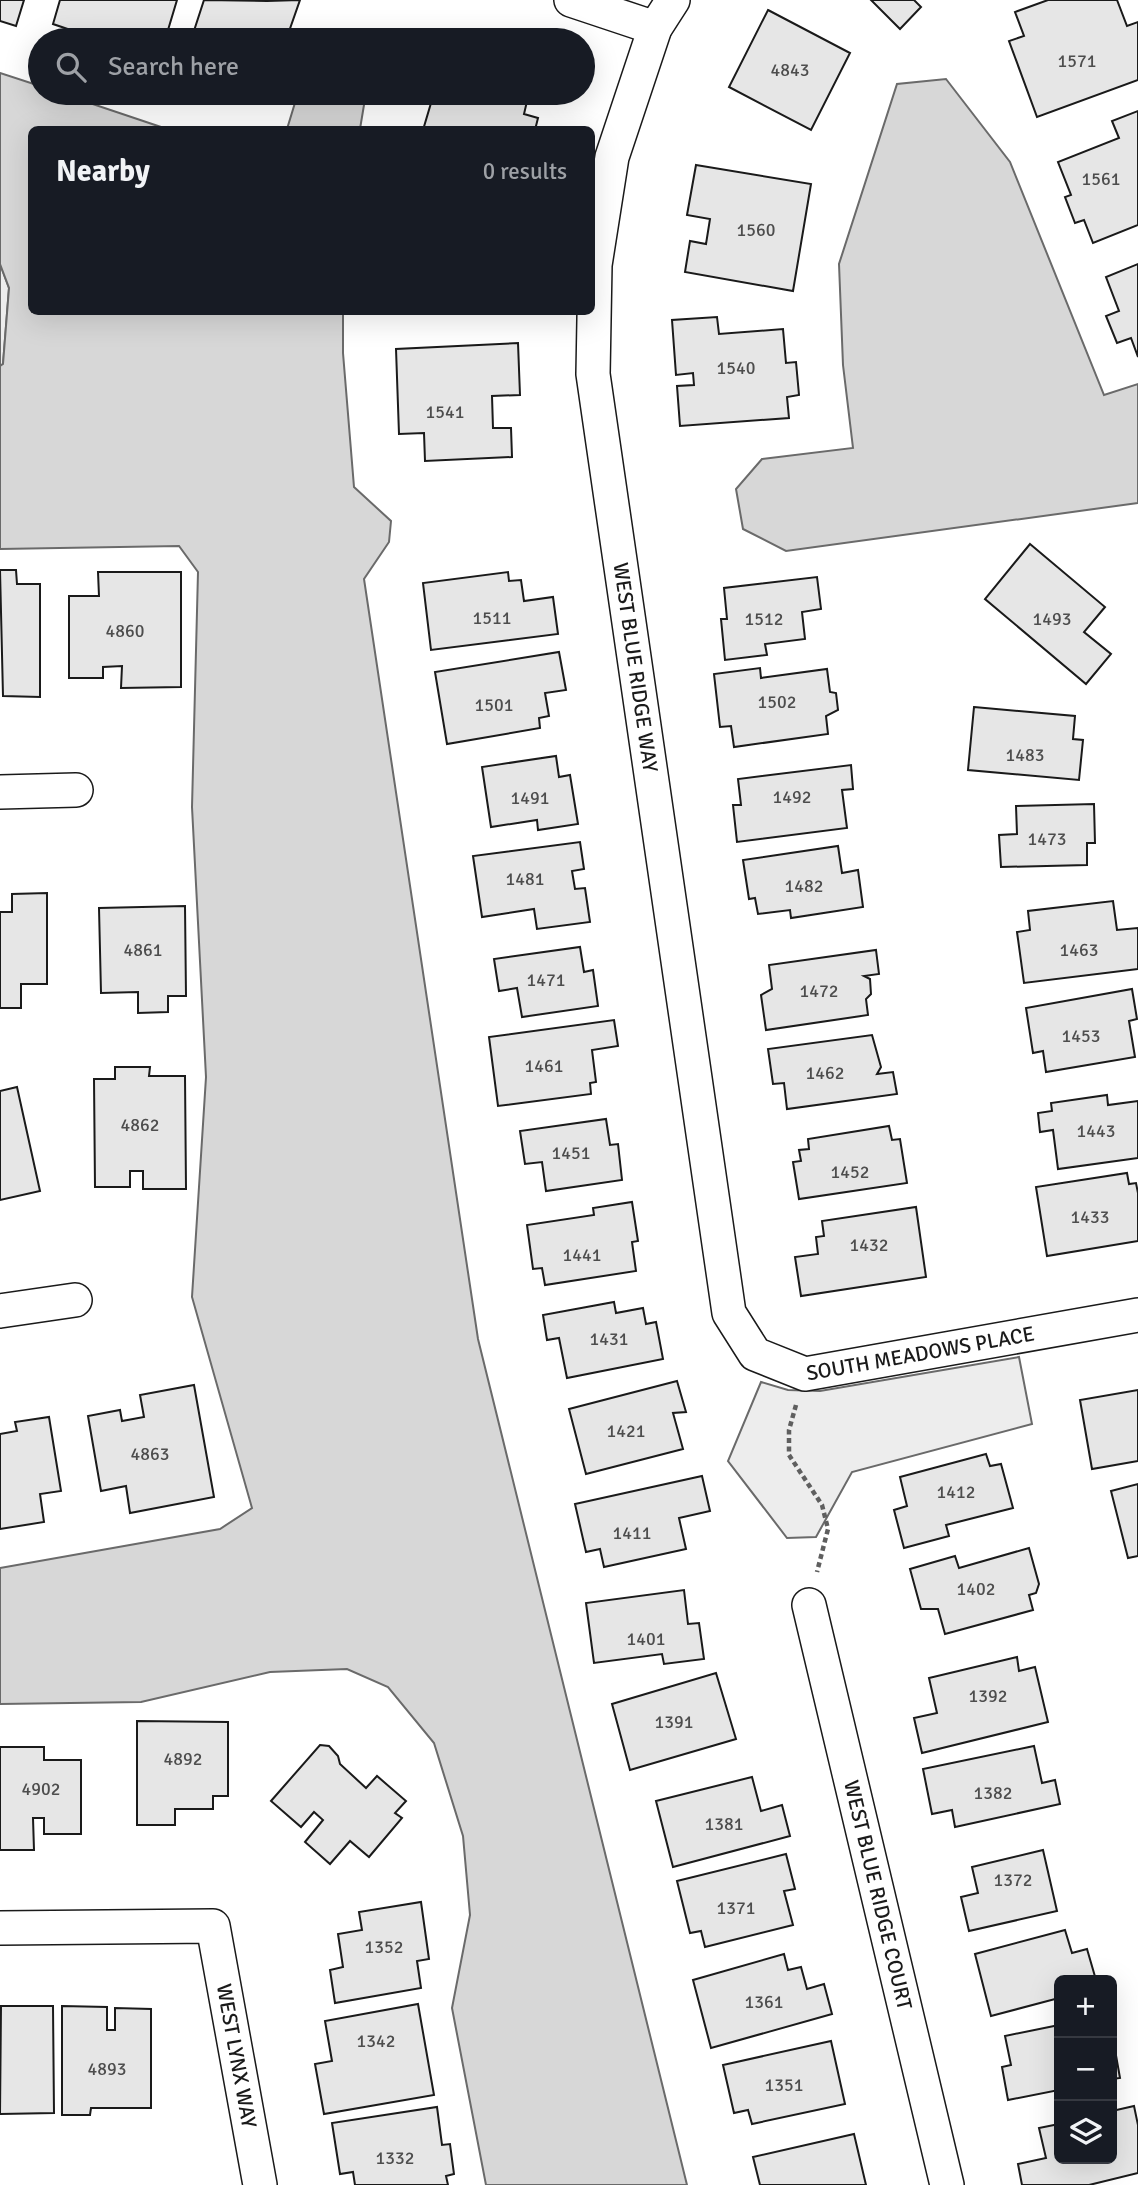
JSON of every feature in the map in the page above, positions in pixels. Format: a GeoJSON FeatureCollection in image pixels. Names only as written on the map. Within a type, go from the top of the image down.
{"type":"FeatureCollection","features":[{"type":"Feature","properties":{"kind":"street"},"geometry":{"type":"LineString","coordinates":[[571,0],[655,28]]}},
{"type":"Feature","properties":{"kind":"street","name":"WEST BLUE RIDGE WAY"},"geometry":{"type":"LineString","coordinates":[[595,265],[612,157],[655,28],[673,0]]}},
{"type":"Feature","properties":{"kind":"street","name":"WEST BLUE RIDGE WAY"},"geometry":{"type":"LineString","coordinates":[[594,315],[593,374],[729,1313]]}},
{"type":"Feature","properties":{"kind":"street"},"geometry":{"type":"LineString","coordinates":[[0,792],[76,790]]}},
{"type":"Feature","properties":{"kind":"street"},"geometry":{"type":"LineString","coordinates":[[0,1311],[75,1300]]}},
{"type":"Feature","properties":{"kind":"street","name":"SOUTH MEADOWS PLACE"},"geometry":{"type":"LineString","coordinates":[[729,1313],[755,1354],[805,1374],[1138,1315]]}},
{"type":"Feature","properties":{"kind":"street","name":"WEST BLUE RIDGE COURT"},"geometry":{"type":"LineString","coordinates":[[809,1605],[947,2185]]}},
{"type":"Feature","properties":{"kind":"street","name":"WEST LYNX WAY"},"geometry":{"type":"LineString","coordinates":[[0,1928],[213,1926],[260,2185]]}},
{"type":"Feature","properties":{"kind":"path"},"geometry":{"type":"LineString","coordinates":[[805,1374],[789,1430],[789,1455],[822,1505],[828,1529],[809,1605]]}},
{"type":"Feature","properties":{"kind":"shaded area"},"geometry":{"type":"Polygon","coordinates":[[[0,73],[28,82],[28,105],[96,105],[158,126],[28,126],[28,315],[343,315],[343,353],[354,487],[391,521],[389,542],[364,579],[478,1339],[687,2185],[486,2185],[452,2008],[470,1915],[463,1836],[434,1743],[388,1687],[347,1669],[270,1672],[141,1702],[0,1704],[0,1568],[220,1529],[252,1508],[192,1297],[206,1077],[192,807],[198,572],[179,546],[0,549],[0,366],[3,364],[9,288],[0,264],[0,73]]]}},
{"type":"Feature","properties":{"kind":"shaded area"},"geometry":{"type":"Polygon","coordinates":[[[946,79],[1010,162],[1104,395],[1138,384],[1138,503],[786,551],[743,529],[736,489],[762,459],[853,448],[843,365],[839,264],[897,84],[946,79]]]}},
{"type":"Feature","properties":{"kind":"shaded area"},"geometry":{"type":"Polygon","coordinates":[[[294,105],[364,105],[360,126],[288,126],[294,105]]]}},
{"type":"Feature","properties":{"kind":"shaded area"},"geometry":{"type":"Polygon","coordinates":[[[0,264],[9,288],[3,364],[0,366],[0,264]]]}},
{"type":"Feature","properties":{"kind":"shaded area"},"geometry":{"type":"Polygon","coordinates":[[[1019,1357],[1032,1424],[852,1472],[816,1537],[787,1538],[728,1461],[761,1382],[788,1390],[820,1391],[1019,1357]]]}},
{"type":"Feature","properties":{"kind":"building"},"geometry":{"type":"Polygon","coordinates":[[[0,0],[24,0],[16,26],[0,21],[0,0]]]}},
{"type":"Feature","properties":{"kind":"building"},"geometry":{"type":"Polygon","coordinates":[[[60,0],[177,0],[169,28],[65,28],[53,24],[60,0]]]}},
{"type":"Feature","properties":{"kind":"building"},"geometry":{"type":"Polygon","coordinates":[[[204,0],[300,0],[290,28],[195,28],[204,0]]]}},
{"type":"Feature","properties":{"kind":"building"},"geometry":{"type":"Polygon","coordinates":[[[871,0],[914,0],[921,7],[900,29],[871,0]]]}},
{"type":"Feature","properties":{"kind":"building"},"geometry":{"type":"Polygon","coordinates":[[[1048,0],[1117,0],[1127,26],[1138,22],[1138,80],[1037,117],[1009,41],[1024,36],[1015,12],[1048,0]]]}},
{"type":"Feature","properties":{"kind":"building"},"geometry":{"type":"Polygon","coordinates":[[[768,10],[850,53],[811,130],[729,87],[768,10]]]}},
{"type":"Feature","properties":{"kind":"building"},"geometry":{"type":"Polygon","coordinates":[[[430,105],[526,105],[524,114],[538,118],[536,126],[424,126],[430,105]]]}},
{"type":"Feature","properties":{"kind":"building"},"geometry":{"type":"Polygon","coordinates":[[[1138,111],[1138,225],[1093,243],[1084,220],[1075,223],[1065,197],[1071,195],[1058,162],[1119,138],[1112,121],[1138,111]]]}},
{"type":"Feature","properties":{"kind":"building"},"geometry":{"type":"Polygon","coordinates":[[[696,165],[811,184],[793,291],[685,272],[690,241],[706,244],[710,219],[687,215],[696,165]]]}},
{"type":"Feature","properties":{"kind":"building"},"geometry":{"type":"Polygon","coordinates":[[[1138,264],[1138,357],[1131,338],[1117,343],[1106,316],[1119,311],[1106,277],[1138,264]]]}},
{"type":"Feature","properties":{"kind":"building"},"geometry":{"type":"Polygon","coordinates":[[[717,317],[719,334],[783,329],[786,363],[796,362],[799,395],[787,397],[789,418],[680,426],[677,386],[694,385],[693,373],[676,375],[672,320],[717,317]]]}},
{"type":"Feature","properties":{"kind":"building"},"geometry":{"type":"Polygon","coordinates":[[[518,343],[520,395],[492,396],[493,428],[511,428],[512,457],[425,461],[424,433],[399,434],[396,349],[518,343]]]}},
{"type":"Feature","properties":{"kind":"building"},"geometry":{"type":"Polygon","coordinates":[[[1030,544],[1105,607],[1084,632],[1111,654],[1086,684],[985,599],[1030,544]]]}},
{"type":"Feature","properties":{"kind":"building"},"geometry":{"type":"Polygon","coordinates":[[[0,570],[16,570],[17,584],[40,584],[40,697],[3,696],[0,570]]]}},
{"type":"Feature","properties":{"kind":"building"},"geometry":{"type":"Polygon","coordinates":[[[98,572],[181,572],[181,687],[121,688],[122,666],[103,667],[103,678],[69,678],[69,596],[99,596],[98,572]]]}},
{"type":"Feature","properties":{"kind":"building"},"geometry":{"type":"Polygon","coordinates":[[[508,572],[509,581],[521,580],[524,601],[553,597],[558,634],[431,650],[423,583],[508,572]]]}},
{"type":"Feature","properties":{"kind":"building"},"geometry":{"type":"Polygon","coordinates":[[[817,577],[821,609],[802,612],[805,639],[765,644],[767,655],[725,660],[721,619],[727,619],[724,588],[817,577]]]}},
{"type":"Feature","properties":{"kind":"building"},"geometry":{"type":"Polygon","coordinates":[[[559,652],[566,690],[545,693],[549,716],[539,718],[540,728],[447,744],[435,672],[559,652]]]}},
{"type":"Feature","properties":{"kind":"building"},"geometry":{"type":"Polygon","coordinates":[[[760,668],[761,678],[827,669],[830,692],[836,693],[838,710],[826,716],[828,734],[734,747],[731,726],[720,727],[714,674],[760,668]]]}},
{"type":"Feature","properties":{"kind":"building"},"geometry":{"type":"Polygon","coordinates":[[[974,707],[1075,716],[1073,739],[1083,740],[1079,780],[968,770],[974,707]]]}},
{"type":"Feature","properties":{"kind":"building"},"geometry":{"type":"Polygon","coordinates":[[[556,756],[559,777],[570,775],[578,824],[538,830],[537,820],[491,827],[482,767],[556,756]]]}},
{"type":"Feature","properties":{"kind":"building"},"geometry":{"type":"Polygon","coordinates":[[[851,765],[853,789],[842,790],[847,828],[737,842],[733,805],[741,805],[738,779],[851,765]]]}},
{"type":"Feature","properties":{"kind":"building"},"geometry":{"type":"Polygon","coordinates":[[[1094,804],[1095,843],[1087,843],[1087,865],[1001,867],[999,835],[1017,834],[1016,806],[1094,804]]]}},
{"type":"Feature","properties":{"kind":"building"},"geometry":{"type":"Polygon","coordinates":[[[580,842],[584,869],[572,871],[575,889],[585,888],[590,922],[537,929],[534,909],[482,917],[473,856],[580,842]]]}},
{"type":"Feature","properties":{"kind":"building"},"geometry":{"type":"Polygon","coordinates":[[[838,846],[842,873],[858,870],[863,907],[791,918],[790,910],[758,914],[755,898],[749,899],[743,860],[838,846]]]}},
{"type":"Feature","properties":{"kind":"building"},"geometry":{"type":"Polygon","coordinates":[[[47,893],[47,984],[21,984],[21,1008],[0,1008],[0,912],[12,912],[12,894],[47,893]]]}},
{"type":"Feature","properties":{"kind":"building"},"geometry":{"type":"Polygon","coordinates":[[[1113,901],[1117,930],[1138,928],[1138,969],[1024,983],[1017,932],[1030,930],[1028,911],[1113,901]]]}},
{"type":"Feature","properties":{"kind":"building"},"geometry":{"type":"Polygon","coordinates":[[[185,906],[186,996],[168,996],[168,1012],[138,1013],[138,992],[101,993],[99,908],[185,906]]]}},
{"type":"Feature","properties":{"kind":"building"},"geometry":{"type":"Polygon","coordinates":[[[580,947],[584,972],[593,970],[598,1006],[522,1017],[517,988],[499,991],[494,959],[580,947]]]}},
{"type":"Feature","properties":{"kind":"building"},"geometry":{"type":"Polygon","coordinates":[[[876,950],[879,974],[864,976],[870,979],[871,994],[866,999],[868,1015],[766,1030],[761,995],[772,989],[769,965],[876,950]]]}},
{"type":"Feature","properties":{"kind":"building"},"geometry":{"type":"Polygon","coordinates":[[[1132,989],[1137,1019],[1129,1021],[1135,1057],[1046,1072],[1043,1051],[1033,1053],[1026,1008],[1132,989]]]}},
{"type":"Feature","properties":{"kind":"building"},"geometry":{"type":"Polygon","coordinates":[[[614,1020],[618,1046],[592,1050],[596,1082],[590,1083],[591,1094],[498,1106],[489,1037],[614,1020]]]}},
{"type":"Feature","properties":{"kind":"building"},"geometry":{"type":"Polygon","coordinates":[[[872,1035],[881,1067],[877,1074],[893,1072],[897,1094],[787,1109],[784,1083],[773,1084],[768,1049],[872,1035]]]}},
{"type":"Feature","properties":{"kind":"building"},"geometry":{"type":"Polygon","coordinates":[[[115,1067],[150,1067],[149,1076],[185,1076],[186,1189],[143,1189],[143,1171],[130,1171],[130,1187],[95,1187],[94,1079],[115,1079],[115,1067]]]}},
{"type":"Feature","properties":{"kind":"building"},"geometry":{"type":"Polygon","coordinates":[[[17,1087],[40,1191],[0,1200],[0,1091],[17,1087]]]}},
{"type":"Feature","properties":{"kind":"building"},"geometry":{"type":"Polygon","coordinates":[[[1107,1095],[1108,1105],[1138,1101],[1138,1158],[1058,1169],[1053,1130],[1040,1132],[1038,1113],[1052,1111],[1051,1103],[1107,1095]]]}},
{"type":"Feature","properties":{"kind":"building"},"geometry":{"type":"Polygon","coordinates":[[[606,1119],[610,1145],[618,1144],[622,1180],[546,1191],[542,1162],[525,1164],[520,1131],[606,1119]]]}},
{"type":"Feature","properties":{"kind":"building"},"geometry":{"type":"Polygon","coordinates":[[[889,1126],[892,1140],[900,1139],[907,1183],[799,1199],[793,1162],[801,1161],[799,1150],[809,1149],[808,1139],[889,1126]]]}},
{"type":"Feature","properties":{"kind":"building"},"geometry":{"type":"Polygon","coordinates":[[[1127,1173],[1129,1184],[1136,1183],[1138,1193],[1138,1241],[1047,1256],[1036,1187],[1127,1173]]]}},
{"type":"Feature","properties":{"kind":"building"},"geometry":{"type":"Polygon","coordinates":[[[632,1202],[638,1241],[632,1242],[636,1271],[545,1285],[542,1268],[533,1269],[527,1225],[594,1215],[593,1208],[632,1202]]]}},
{"type":"Feature","properties":{"kind":"building"},"geometry":{"type":"Polygon","coordinates":[[[916,1207],[926,1277],[801,1296],[795,1257],[818,1254],[816,1237],[824,1236],[822,1221],[916,1207]]]}},
{"type":"Feature","properties":{"kind":"building"},"geometry":{"type":"Polygon","coordinates":[[[614,1302],[616,1313],[643,1308],[646,1324],[656,1322],[663,1359],[567,1378],[559,1338],[547,1340],[543,1315],[614,1302]]]}},
{"type":"Feature","properties":{"kind":"building"},"geometry":{"type":"Polygon","coordinates":[[[677,1381],[686,1412],[673,1413],[683,1449],[586,1474],[569,1409],[677,1381]]]}},
{"type":"Feature","properties":{"kind":"building"},"geometry":{"type":"Polygon","coordinates":[[[194,1385],[214,1497],[130,1513],[126,1486],[101,1491],[88,1416],[120,1410],[122,1421],[144,1417],[140,1395],[194,1385]]]}},
{"type":"Feature","properties":{"kind":"building"},"geometry":{"type":"Polygon","coordinates":[[[1138,1390],[1138,1461],[1092,1469],[1080,1400],[1138,1390]]]}},
{"type":"Feature","properties":{"kind":"building"},"geometry":{"type":"Polygon","coordinates":[[[49,1417],[61,1491],[40,1494],[44,1522],[0,1529],[0,1434],[17,1431],[15,1422],[49,1417]]]}},
{"type":"Feature","properties":{"kind":"building"},"geometry":{"type":"Polygon","coordinates":[[[986,1454],[990,1466],[1001,1464],[1013,1508],[946,1525],[949,1536],[904,1548],[894,1510],[907,1506],[900,1477],[986,1454]]]}},
{"type":"Feature","properties":{"kind":"building"},"geometry":{"type":"Polygon","coordinates":[[[702,1476],[710,1511],[679,1518],[686,1549],[604,1567],[600,1549],[586,1552],[575,1504],[702,1476]]]}},
{"type":"Feature","properties":{"kind":"building"},"geometry":{"type":"Polygon","coordinates":[[[1138,1484],[1138,1556],[1128,1558],[1111,1491],[1138,1484]]]}},
{"type":"Feature","properties":{"kind":"building"},"geometry":{"type":"Polygon","coordinates":[[[1029,1548],[1039,1584],[1036,1593],[1029,1595],[1033,1610],[945,1634],[938,1609],[921,1609],[910,1569],[955,1556],[959,1568],[1029,1548]]]}},
{"type":"Feature","properties":{"kind":"building"},"geometry":{"type":"Polygon","coordinates":[[[684,1590],[688,1624],[699,1623],[704,1659],[664,1664],[662,1654],[594,1663],[586,1603],[684,1590]]]}},
{"type":"Feature","properties":{"kind":"building"},"geometry":{"type":"Polygon","coordinates":[[[1017,1657],[1019,1671],[1035,1667],[1048,1722],[922,1753],[914,1718],[937,1713],[929,1678],[1017,1657]]]}},
{"type":"Feature","properties":{"kind":"building"},"geometry":{"type":"Polygon","coordinates":[[[716,1673],[736,1739],[630,1770],[612,1704],[716,1673]]]}},
{"type":"Feature","properties":{"kind":"building"},"geometry":{"type":"Polygon","coordinates":[[[137,1721],[228,1722],[228,1796],[213,1796],[213,1809],[175,1809],[175,1825],[137,1825],[137,1721]]]}},
{"type":"Feature","properties":{"kind":"building"},"geometry":{"type":"Polygon","coordinates":[[[320,1745],[329,1746],[338,1756],[340,1764],[366,1788],[377,1776],[406,1801],[395,1813],[402,1818],[369,1857],[350,1841],[330,1864],[305,1842],[323,1820],[314,1812],[301,1827],[271,1801],[320,1745]]]}},
{"type":"Feature","properties":{"kind":"building"},"geometry":{"type":"Polygon","coordinates":[[[1034,1746],[1042,1783],[1055,1780],[1060,1804],[955,1827],[952,1810],[932,1814],[923,1769],[1034,1746]]]}},
{"type":"Feature","properties":{"kind":"building"},"geometry":{"type":"Polygon","coordinates":[[[0,1747],[44,1747],[44,1760],[81,1760],[81,1834],[44,1834],[44,1818],[33,1818],[34,1850],[0,1850],[0,1747]]]}},
{"type":"Feature","properties":{"kind":"building"},"geometry":{"type":"Polygon","coordinates":[[[752,1777],[761,1811],[782,1805],[790,1836],[673,1867],[656,1801],[752,1777]]]}},
{"type":"Feature","properties":{"kind":"building"},"geometry":{"type":"Polygon","coordinates":[[[1043,1850],[1057,1911],[969,1931],[961,1897],[978,1893],[972,1867],[1043,1850]]]}},
{"type":"Feature","properties":{"kind":"building"},"geometry":{"type":"Polygon","coordinates":[[[786,1854],[795,1889],[784,1891],[793,1925],[705,1947],[701,1931],[690,1933],[677,1881],[786,1854]]]}},
{"type":"Feature","properties":{"kind":"building"},"geometry":{"type":"Polygon","coordinates":[[[421,1902],[429,1959],[417,1961],[421,1988],[335,2003],[330,1970],[343,1967],[338,1934],[362,1930],[359,1912],[421,1902]]]}},
{"type":"Feature","properties":{"kind":"building"},"geometry":{"type":"Polygon","coordinates":[[[1065,1930],[1072,1953],[1087,1949],[1095,1975],[1054,1975],[1054,1999],[991,2016],[975,1954],[1065,1930]]]}},
{"type":"Feature","properties":{"kind":"building"},"geometry":{"type":"Polygon","coordinates":[[[784,1954],[788,1970],[801,1967],[807,1989],[824,1984],[832,2014],[711,2048],[693,1980],[784,1954]]]}},
{"type":"Feature","properties":{"kind":"building"},"geometry":{"type":"Polygon","coordinates":[[[418,2004],[434,2095],[324,2114],[315,2064],[332,2061],[325,2021],[418,2004]]]}},
{"type":"Feature","properties":{"kind":"building"},"geometry":{"type":"Polygon","coordinates":[[[1,2006],[53,2006],[54,2113],[0,2114],[1,2006]]]}},
{"type":"Feature","properties":{"kind":"building"},"geometry":{"type":"Polygon","coordinates":[[[62,2006],[107,2007],[107,2030],[115,2030],[115,2008],[151,2009],[151,2108],[91,2108],[90,2115],[62,2115],[62,2006]]]}},
{"type":"Feature","properties":{"kind":"building"},"geometry":{"type":"Polygon","coordinates":[[[1054,2026],[1054,2091],[1008,2100],[1002,2067],[1011,2065],[1005,2036],[1054,2026]]]}},
{"type":"Feature","properties":{"kind":"building"},"geometry":{"type":"Polygon","coordinates":[[[831,2041],[845,2104],[752,2124],[748,2110],[734,2113],[723,2065],[831,2041]]]}},
{"type":"Feature","properties":{"kind":"building"},"geometry":{"type":"Polygon","coordinates":[[[1134,2106],[1138,2125],[1138,2173],[1089,2185],[1022,2185],[1018,2164],[1046,2158],[1039,2128],[1054,2125],[1054,2164],[1117,2164],[1117,2110],[1134,2106]]]}},
{"type":"Feature","properties":{"kind":"building"},"geometry":{"type":"Polygon","coordinates":[[[437,2107],[442,2145],[450,2144],[454,2174],[446,2176],[448,2185],[355,2185],[353,2172],[340,2174],[332,2123],[437,2107]]]}},
{"type":"Feature","properties":{"kind":"building"},"geometry":{"type":"Polygon","coordinates":[[[854,2134],[866,2185],[760,2185],[753,2157],[854,2134]]]}}]}
